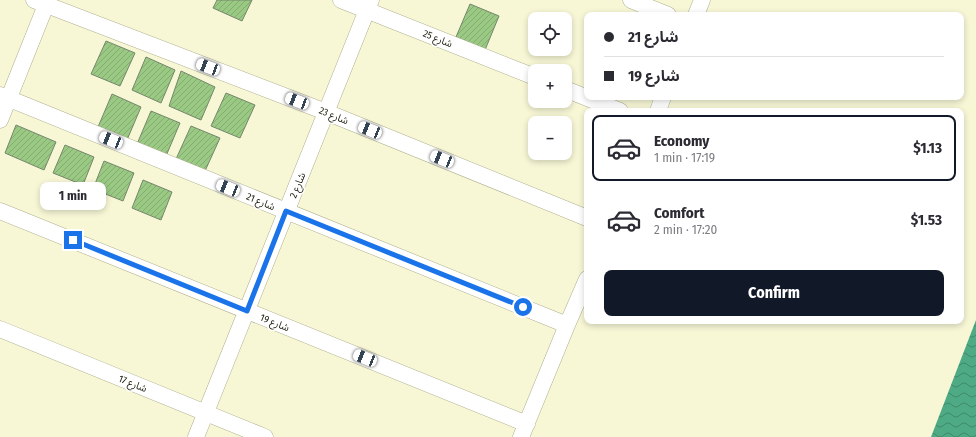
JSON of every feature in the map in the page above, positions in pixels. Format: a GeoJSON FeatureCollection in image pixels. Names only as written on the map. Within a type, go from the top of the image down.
{"type":"FeatureCollection","features":[{"type":"Feature","properties":{"kind":"street","name":"شارع 25"},"geometry":{"type":"LineString","coordinates":[[341,0],[369,5],[528,74]]}},
{"type":"Feature","properties":{"kind":"street"},"geometry":{"type":"LineString","coordinates":[[631,0],[651,4],[663,12]]}},
{"type":"Feature","properties":{"kind":"street"},"geometry":{"type":"LineString","coordinates":[[0,120],[4,97],[43,2]]}},
{"type":"Feature","properties":{"kind":"street","name":"شارع 23"},"geometry":{"type":"LineString","coordinates":[[43,2],[326,112],[584,217]]}},
{"type":"Feature","properties":{"kind":"street","name":"شارع 2"},"geometry":{"type":"LineString","coordinates":[[196,437],[369,5]]}},
{"type":"Feature","properties":{"kind":"street"},"geometry":{"type":"LineString","coordinates":[[572,92],[584,97]]}},
{"type":"Feature","properties":{"kind":"street","name":"شارع 21"},"geometry":{"type":"LineString","coordinates":[[4,97],[567,325]]}},
{"type":"Feature","properties":{"kind":"street"},"geometry":{"type":"LineString","coordinates":[[592,100],[612,108]]}},
{"type":"Feature","properties":{"kind":"street","name":"شارع 19"},"geometry":{"type":"LineString","coordinates":[[0,211],[247,311],[524,430]]}},
{"type":"Feature","properties":{"kind":"street"},"geometry":{"type":"LineString","coordinates":[[524,430],[584,285]]}},
{"type":"Feature","properties":{"kind":"street","name":"شارع 17"},"geometry":{"type":"LineString","coordinates":[[0,329],[265,437]]}},
{"type":"Feature","properties":{"kind":"water"},"geometry":{"type":"Polygon","coordinates":[[[976,320],[976,437],[931,437],[976,320]]]}},
{"type":"Feature","properties":{"kind":"building"},"geometry":{"type":"Polygon","coordinates":[[[217,0],[252,0],[242,21],[213,8],[217,0]]]}},
{"type":"Feature","properties":{"kind":"building"},"geometry":{"type":"Polygon","coordinates":[[[470,4],[499,16],[485,50],[456,37],[470,4]]]}},
{"type":"Feature","properties":{"kind":"building"},"geometry":{"type":"Polygon","coordinates":[[[106,41],[135,53],[120,86],[91,74],[106,41]]]}},
{"type":"Feature","properties":{"kind":"building"},"geometry":{"type":"Polygon","coordinates":[[[146,57],[175,70],[161,103],[132,90],[146,57]]]}},
{"type":"Feature","properties":{"kind":"building"},"geometry":{"type":"Polygon","coordinates":[[[181,71],[215,87],[201,120],[169,106],[181,71]]]}},
{"type":"Feature","properties":{"kind":"building"},"geometry":{"type":"Polygon","coordinates":[[[226,93],[255,105],[240,138],[211,126],[226,93]]]}},
{"type":"Feature","properties":{"kind":"building"},"geometry":{"type":"Polygon","coordinates":[[[112,94],[141,107],[127,140],[98,127],[112,94]]]}},
{"type":"Feature","properties":{"kind":"building"},"geometry":{"type":"Polygon","coordinates":[[[151,111],[180,123],[166,156],[137,144],[151,111]]]}},
{"type":"Feature","properties":{"kind":"building"},"geometry":{"type":"Polygon","coordinates":[[[16,125],[56,142],[44,170],[5,153],[16,125]]]}},
{"type":"Feature","properties":{"kind":"building"},"geometry":{"type":"Polygon","coordinates":[[[191,126],[220,138],[205,171],[176,159],[191,126]]]}},
{"type":"Feature","properties":{"kind":"building"},"geometry":{"type":"Polygon","coordinates":[[[65,145],[94,157],[83,185],[53,173],[65,145]]]}},
{"type":"Feature","properties":{"kind":"building"},"geometry":{"type":"Polygon","coordinates":[[[104,161],[134,173],[123,201],[93,189],[104,161]]]}},
{"type":"Feature","properties":{"kind":"building"},"geometry":{"type":"Polygon","coordinates":[[[143,180],[172,192],[161,220],[132,208],[143,180]]]}},
{"type":"Feature","properties":{"kind":"route"},"geometry":{"type":"LineString","coordinates":[[73,240],[247,311],[286,211],[523,307]]}}]}
